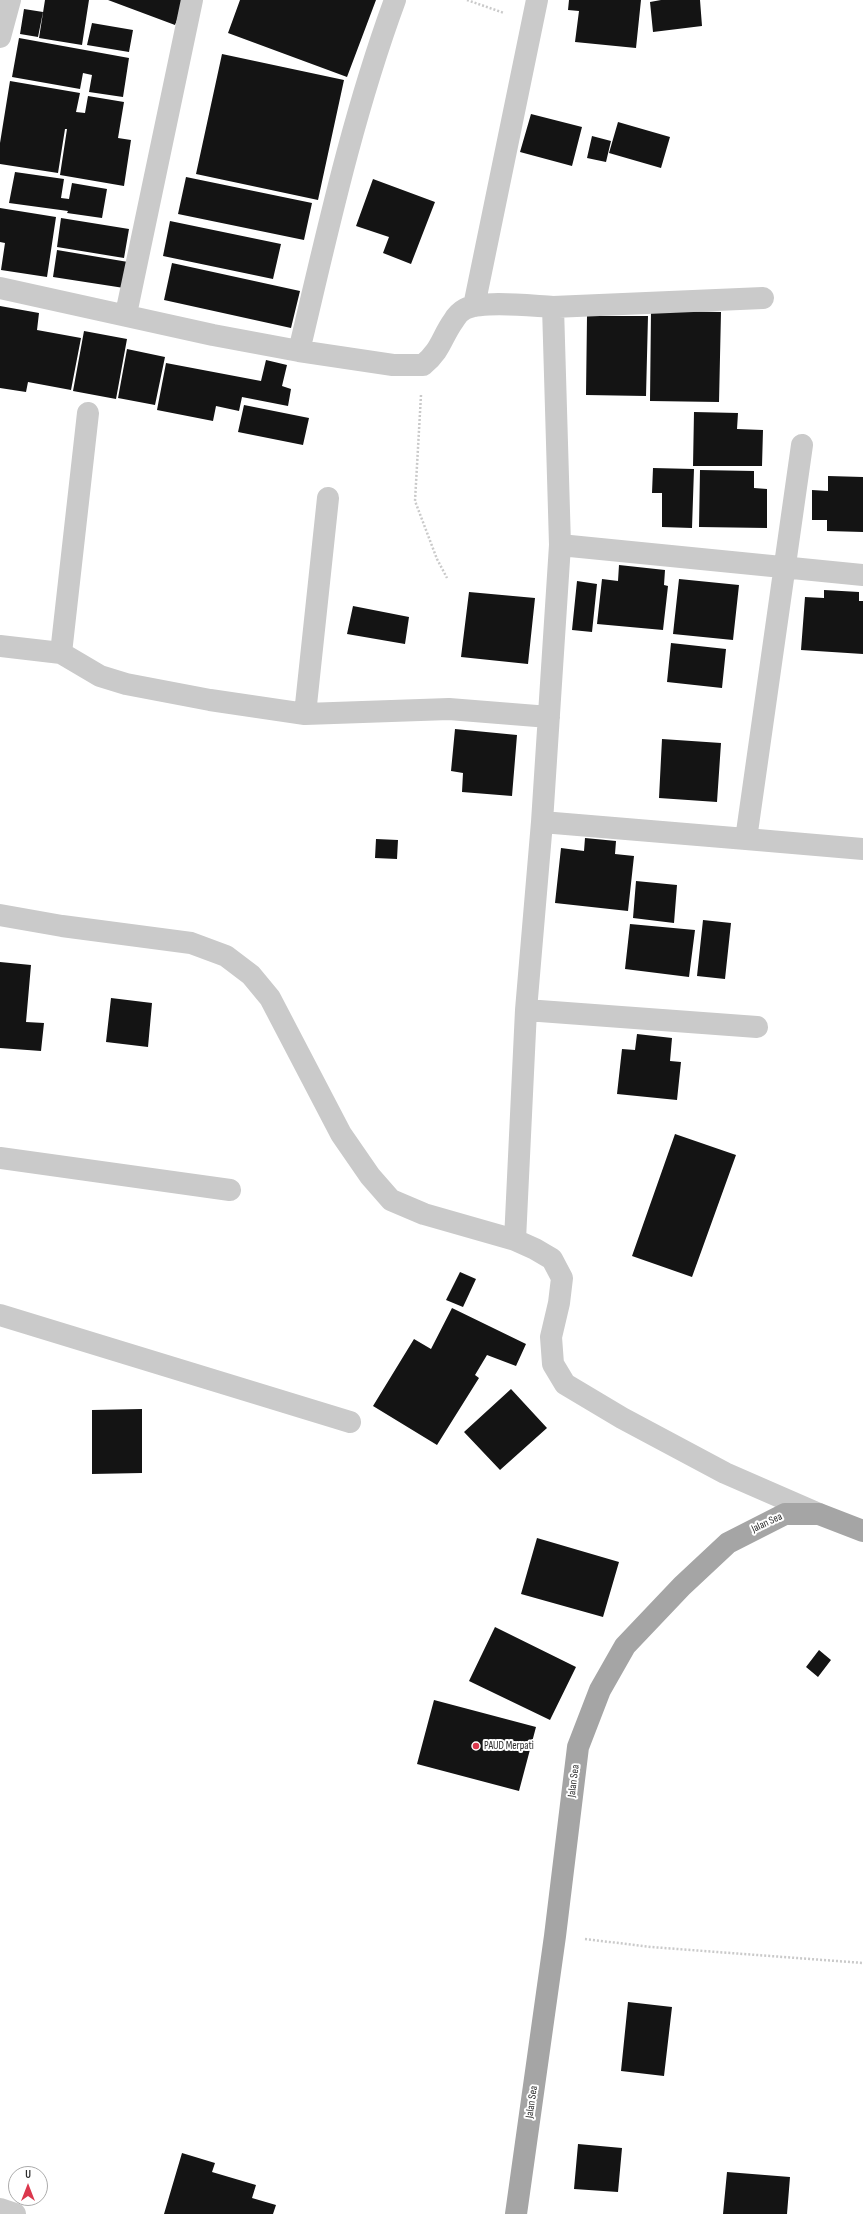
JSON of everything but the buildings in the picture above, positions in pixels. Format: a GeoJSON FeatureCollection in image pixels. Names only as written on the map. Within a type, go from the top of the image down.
{"type":"FeatureCollection","features":[{"type":"Feature","properties":{"kind":"main road","name":"Jalan Sea"},"geometry":{"type":"LineString","coordinates":[[516,2214],[555,1936],[578,1746],[600,1690],[625,1646],[682,1586],[728,1543],[785,1514],[819,1514],[863,1531]]}},
{"type":"Feature","properties":{"kind":"street"},"geometry":{"type":"LineString","coordinates":[[0,37],[10,0]]}},
{"type":"Feature","properties":{"kind":"street"},"geometry":{"type":"LineString","coordinates":[[126,314],[192,0]]}},
{"type":"Feature","properties":{"kind":"street"},"geometry":{"type":"LineString","coordinates":[[298,351],[359,112],[382,36],[395,0]]}},
{"type":"Feature","properties":{"kind":"street"},"geometry":{"type":"LineString","coordinates":[[474,306],[535,8]]}},
{"type":"Feature","properties":{"kind":"street"},"geometry":{"type":"LineString","coordinates":[[0,288],[126,314],[213,335],[298,351],[393,365],[423,365],[438,350],[454,320],[463,310],[474,306],[519,305],[553,307],[763,298]]}},
{"type":"Feature","properties":{"kind":"street"},"geometry":{"type":"LineString","coordinates":[[515,1240],[526,1010],[542,822],[560,545],[553,307]]}},
{"type":"Feature","properties":{"kind":"street"},"geometry":{"type":"LineString","coordinates":[[61,653],[88,413]]}},
{"type":"Feature","properties":{"kind":"street"},"geometry":{"type":"LineString","coordinates":[[746,839],[786,567],[802,445]]}},
{"type":"Feature","properties":{"kind":"street"},"geometry":{"type":"LineString","coordinates":[[305,714],[328,498]]}},
{"type":"Feature","properties":{"kind":"street"},"geometry":{"type":"LineString","coordinates":[[560,545],[863,575]]}},
{"type":"Feature","properties":{"kind":"street"},"geometry":{"type":"LineString","coordinates":[[0,646],[61,653],[100,676],[126,684],[210,700],[305,714],[450,709],[549,717]]}},
{"type":"Feature","properties":{"kind":"street"},"geometry":{"type":"LineString","coordinates":[[542,822],[863,849]]}},
{"type":"Feature","properties":{"kind":"street"},"geometry":{"type":"LineString","coordinates":[[0,915],[62,926],[190,943],[226,956],[251,975],[270,998],[341,1134],[370,1176],[391,1200],[424,1214],[515,1240],[552,1259],[562,1278],[559,1303],[551,1337],[553,1364],[565,1384],[622,1418],[725,1473],[819,1514]]}},
{"type":"Feature","properties":{"kind":"street"},"geometry":{"type":"LineString","coordinates":[[526,1010],[757,1027]]}},
{"type":"Feature","properties":{"kind":"street"},"geometry":{"type":"LineString","coordinates":[[0,1158],[230,1190]]}},
{"type":"Feature","properties":{"kind":"street"},"geometry":{"type":"LineString","coordinates":[[0,1315],[350,1422]]}},
{"type":"Feature","properties":{"kind":"street"},"geometry":{"type":"LineString","coordinates":[[0,2209],[15,2214]]}},
{"type":"Feature","properties":{"kind":"path"},"geometry":{"type":"LineString","coordinates":[[466,0],[510,14],[535,8]]}},
{"type":"Feature","properties":{"kind":"path"},"geometry":{"type":"LineString","coordinates":[[423,365],[415,501],[437,559],[447,578]]}},
{"type":"Feature","properties":{"kind":"path"},"geometry":{"type":"LineString","coordinates":[[555,1936],[651,1948],[863,1963]]}},
{"type":"Feature","properties":{"kind":"place","name":"PAUD Merpati"},"geometry":{"type":"Point","coordinates":[476,1746]}}]}
